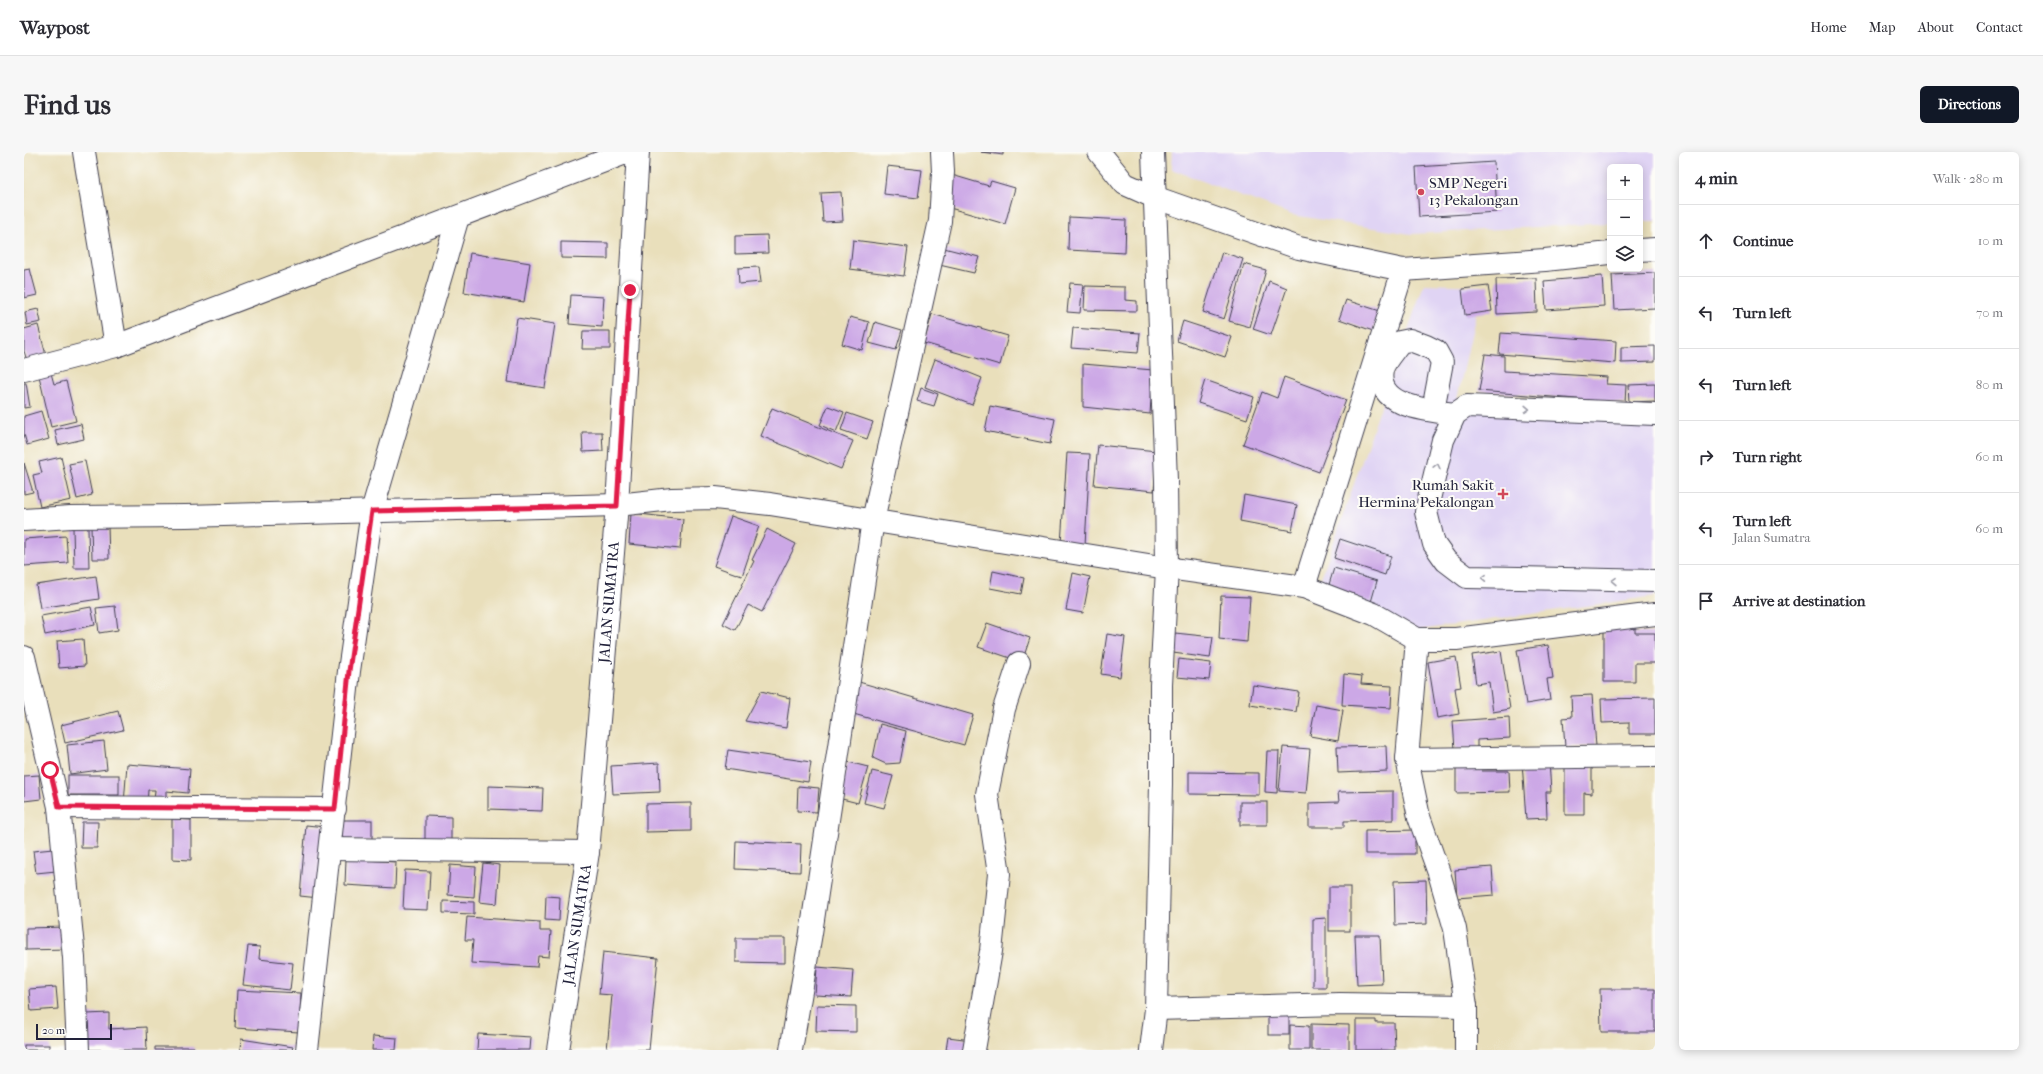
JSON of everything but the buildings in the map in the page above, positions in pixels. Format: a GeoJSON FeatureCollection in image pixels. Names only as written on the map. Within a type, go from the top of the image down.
{"type":"FeatureCollection","features":[{"type":"Feature","properties":{"kind":"street"},"geometry":{"type":"LineString","coordinates":[[84,152],[116,346]]}},
{"type":"Feature","properties":{"kind":"street"},"geometry":{"type":"LineString","coordinates":[[24,370],[116,346],[628,152]]}},
{"type":"Feature","properties":{"kind":"street","name":"JALAN SUMATRA"},"geometry":{"type":"LineString","coordinates":[[558,1050],[588,852],[617,506],[638,152]]}},
{"type":"Feature","properties":{"kind":"street"},"geometry":{"type":"LineString","coordinates":[[792,1050],[812,933],[873,520],[940,222],[943,172],[942,152]]}},
{"type":"Feature","properties":{"kind":"street"},"geometry":{"type":"LineString","coordinates":[[1098,152],[1125,184],[1154,197],[1299,248],[1403,270],[1545,260],[1607,253]]}},
{"type":"Feature","properties":{"kind":"street"},"geometry":{"type":"LineString","coordinates":[[1151,1050],[1156,1009],[1161,784],[1161,685],[1167,568],[1164,419],[1153,152]]}},
{"type":"Feature","properties":{"kind":"street"},"geometry":{"type":"LineString","coordinates":[[308,1050],[349,671],[372,511],[458,217]]}},
{"type":"Feature","properties":{"kind":"street"},"geometry":{"type":"LineString","coordinates":[[1643,250],[1655,249]]}},
{"type":"Feature","properties":{"kind":"street"},"geometry":{"type":"LineString","coordinates":[[1304,587],[1403,270]]}},
{"type":"Feature","properties":{"kind":"street"},"geometry":{"type":"LineString","coordinates":[[1655,414],[1467,406],[1454,414],[1443,440],[1426,512],[1434,544],[1446,561],[1467,578],[1655,581]]}},
{"type":"Feature","properties":{"kind":"street"},"geometry":{"type":"LineString","coordinates":[[1433,410],[1454,414]]}},
{"type":"Feature","properties":{"kind":"street"},"geometry":{"type":"LineString","coordinates":[[24,520],[78,517],[186,516],[617,506],[672,499],[715,498],[770,504],[795,510],[873,520],[1167,568],[1304,587],[1374,614],[1417,640],[1456,639],[1655,614]]}},
{"type":"Feature","properties":{"kind":"street"},"geometry":{"type":"LineString","coordinates":[[1417,640],[1407,759],[1419,817],[1439,873],[1455,929],[1466,1006],[1466,1050]]}},
{"type":"Feature","properties":{"kind":"street"},"geometry":{"type":"LineString","coordinates":[[24,656],[59,807],[74,958],[78,1050]]}},
{"type":"Feature","properties":{"kind":"street"},"geometry":{"type":"LineString","coordinates":[[974,1050],[991,950],[998,874],[987,794],[1004,709],[1019,663]]}},
{"type":"Feature","properties":{"kind":"street"},"geometry":{"type":"LineString","coordinates":[[1407,759],[1655,756]]}},
{"type":"Feature","properties":{"kind":"street"},"geometry":{"type":"LineString","coordinates":[[59,807],[335,809]]}},
{"type":"Feature","properties":{"kind":"street"},"geometry":{"type":"LineString","coordinates":[[330,849],[588,852]]}},
{"type":"Feature","properties":{"kind":"street"},"geometry":{"type":"LineString","coordinates":[[1156,1009],[1340,1004],[1466,1006]]}},
{"type":"Feature","properties":{"kind":"shaded area","name":"SMP Negeri 13 Pekalongan"},"geometry":{"type":"Polygon","coordinates":[[[1172,152],[1655,152],[1655,221],[1643,221],[1643,164],[1607,164],[1607,223],[1411,234],[1292,215],[1171,169],[1172,152]]]}},
{"type":"Feature","properties":{"kind":"shaded area","name":"Rumah Sakit Hermina Pekalongan"},"geometry":{"type":"Polygon","coordinates":[[[1424,284],[1482,286],[1457,399],[1655,407],[1655,596],[1419,630],[1320,581],[1424,284]]]}},
{"type":"Feature","properties":{"kind":"place","name":"SMP Negeri 13 Pekalongan"},"geometry":{"type":"Point","coordinates":[1421,192]}},
{"type":"Feature","properties":{"kind":"place","name":"Rumah Sakit Hermina Pekalongan"},"geometry":{"type":"Point","coordinates":[1503,494]}},
{"type":"Feature","properties":{"kind":"route"},"geometry":{"type":"LineString","coordinates":[[50,770],[59,807],[335,809],[349,671],[372,511],[617,506],[630,290]]}}]}
